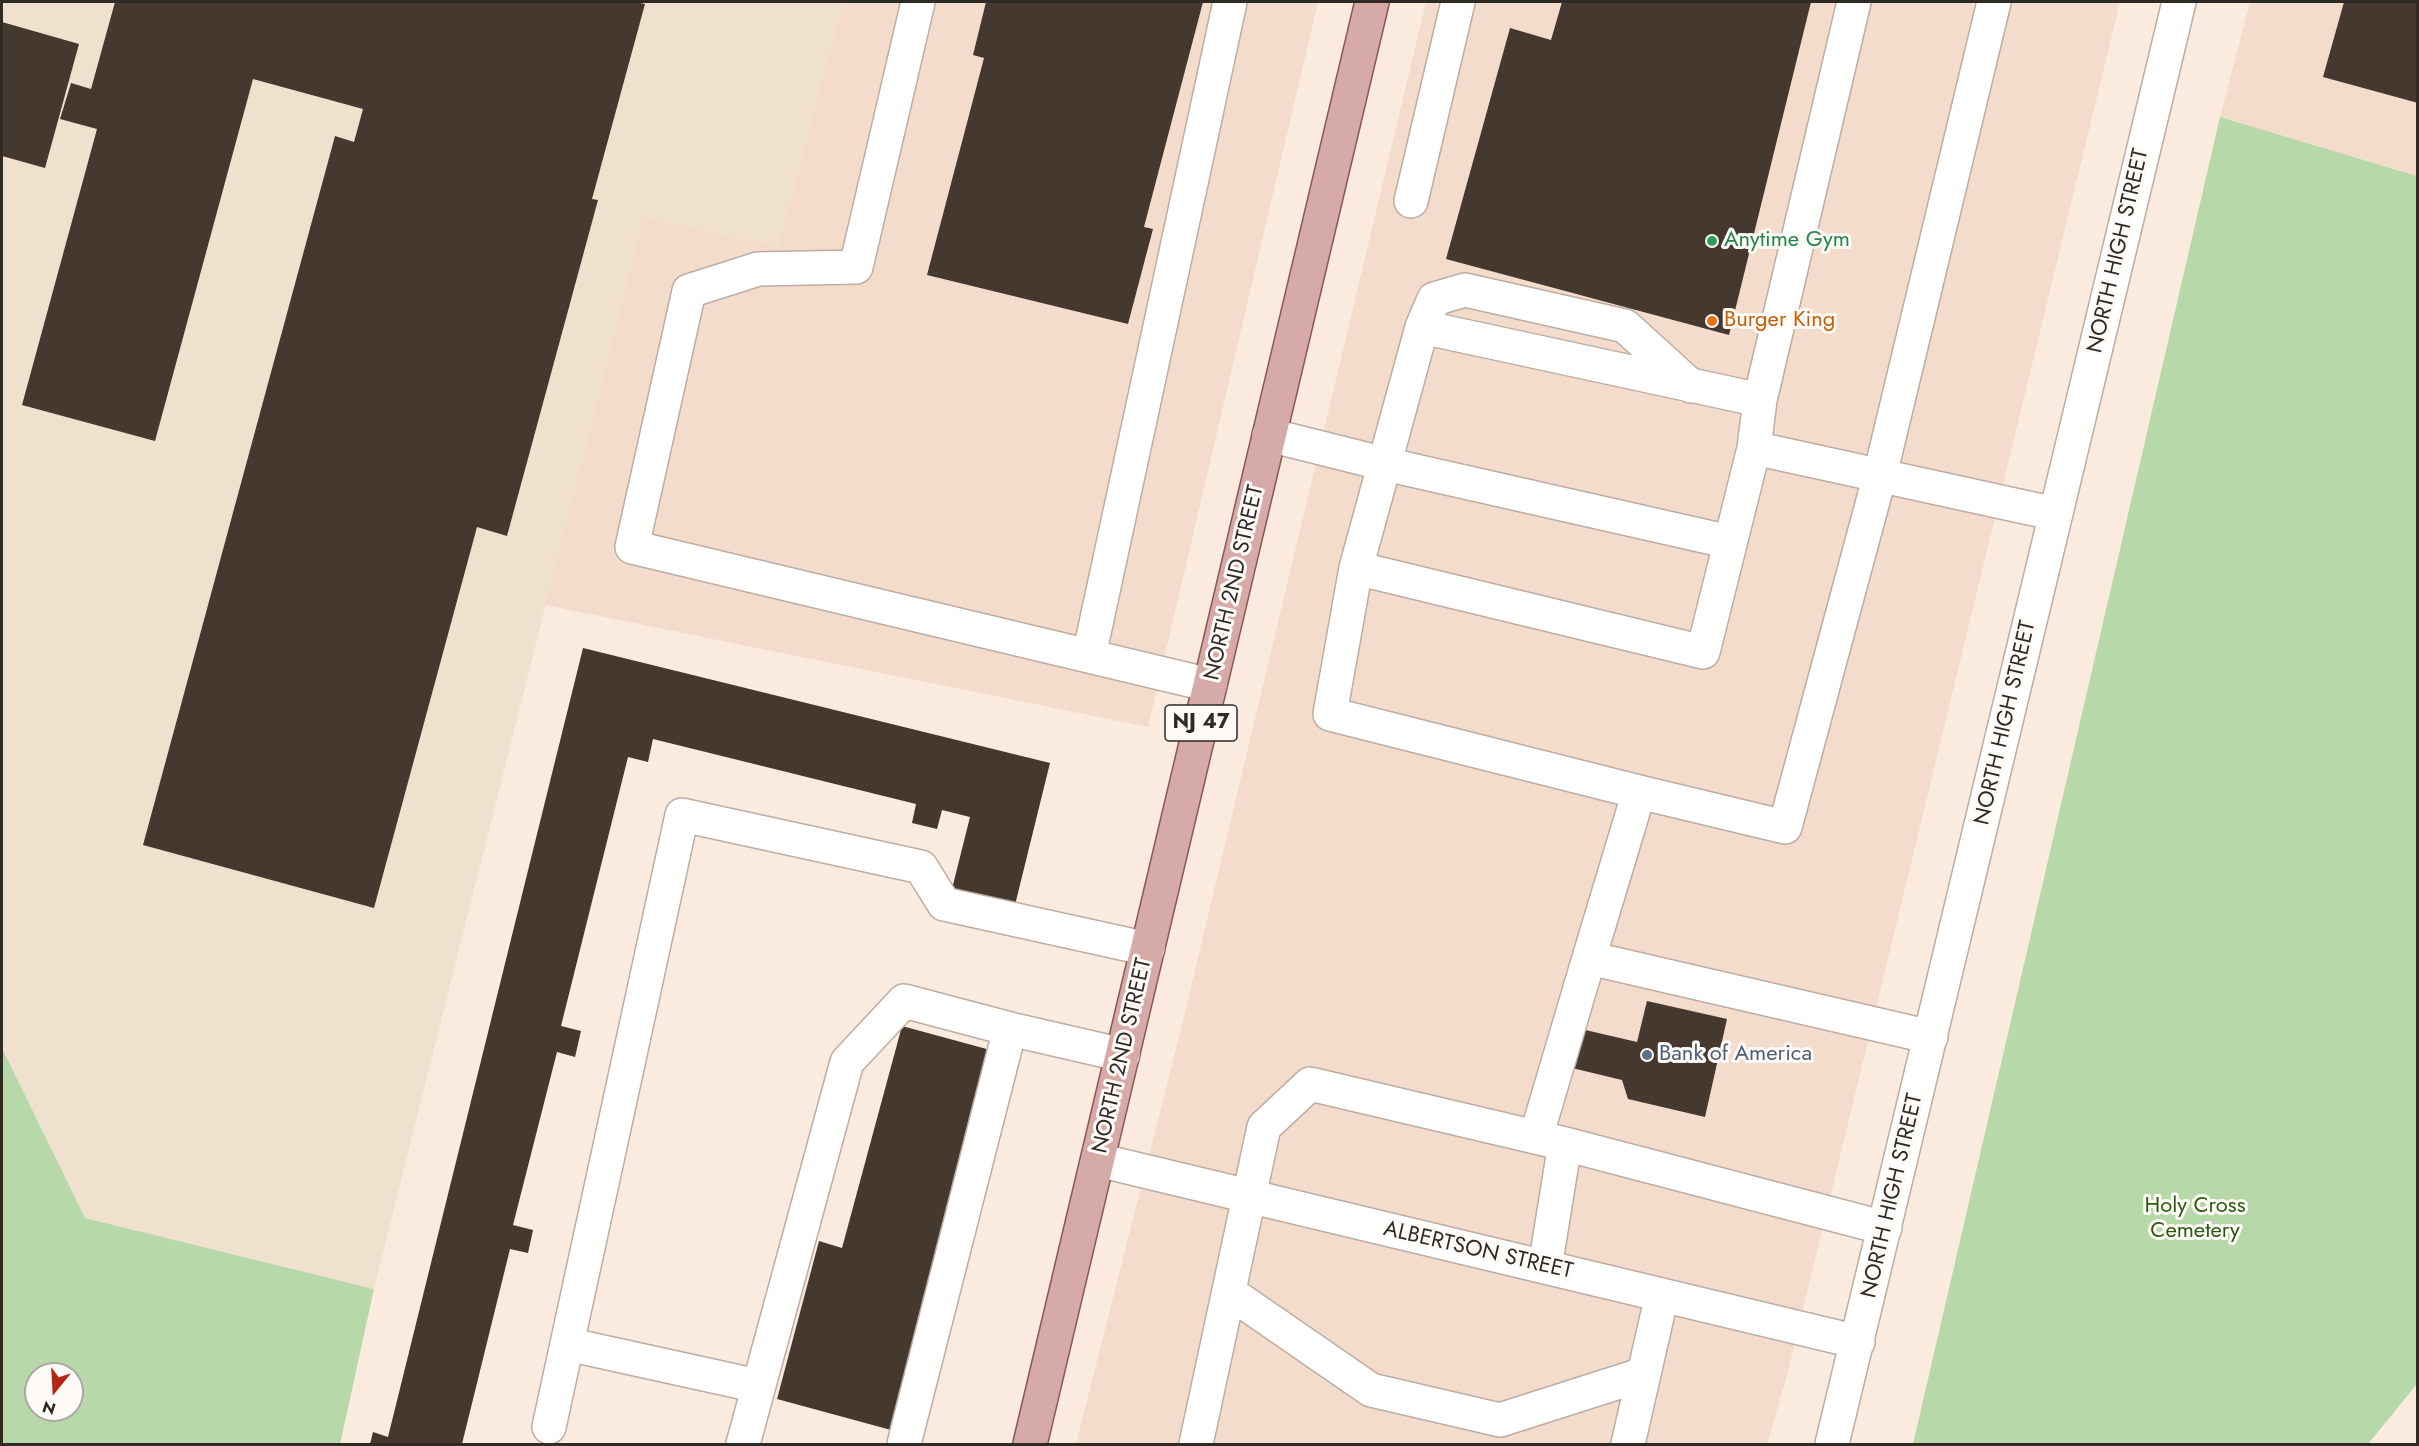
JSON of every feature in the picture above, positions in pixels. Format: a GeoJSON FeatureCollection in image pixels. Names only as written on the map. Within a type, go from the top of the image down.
{"type":"FeatureCollection","features":[{"type":"Feature","properties":{"kind":"main road","name":"NORTH 2ND STREET"},"geometry":{"type":"LineString","coordinates":[[1030,1444],[1372,2]]}},
{"type":"Feature","properties":{"kind":"street"},"geometry":{"type":"LineString","coordinates":[[918,2],[856,267],[758,269],[689,291],[632,547],[1210,685]]}},
{"type":"Feature","properties":{"kind":"street"},"geometry":{"type":"LineString","coordinates":[[1089,656],[1230,2]]}},
{"type":"Feature","properties":{"kind":"street"},"geometry":{"type":"LineString","coordinates":[[1411,201],[1458,2]]}},
{"type":"Feature","properties":{"kind":"street"},"geometry":{"type":"LineString","coordinates":[[1356,568],[1702,652],[1754,448],[1760,400],[1854,2]]}},
{"type":"Feature","properties":{"kind":"street"},"geometry":{"type":"LineString","coordinates":[[1691,386],[1625,326],[1465,290],[1434,299],[1422,327],[1356,568],[1330,714],[1785,827],[1880,476],[1994,2]]}},
{"type":"Feature","properties":{"kind":"street","name":"NORTH HIGH STREET"},"geometry":{"type":"LineString","coordinates":[[1832,1444],[2179,2]]}},
{"type":"Feature","properties":{"kind":"street"},"geometry":{"type":"LineString","coordinates":[[1422,327],[1760,400]]}},
{"type":"Feature","properties":{"kind":"street"},"geometry":{"type":"LineString","coordinates":[[1269,435],[1385,464],[1730,542]]}},
{"type":"Feature","properties":{"kind":"street"},"geometry":{"type":"LineString","coordinates":[[1754,448],[2056,514]]}},
{"type":"Feature","properties":{"kind":"street"},"geometry":{"type":"LineString","coordinates":[[1545,1267],[1550,1140],[1589,958],[1639,792]]}},
{"type":"Feature","properties":{"kind":"street"},"geometry":{"type":"LineString","coordinates":[[549,1427],[682,815],[921,867],[944,904],[1148,948]]}},
{"type":"Feature","properties":{"kind":"street"},"geometry":{"type":"LineString","coordinates":[[1589,958],[1931,1037]]}},
{"type":"Feature","properties":{"kind":"street"},"geometry":{"type":"LineString","coordinates":[[743,1444],[847,1062],[904,1001],[1010,1029],[1123,1055]]}},
{"type":"Feature","properties":{"kind":"street"},"geometry":{"type":"LineString","coordinates":[[904,1444],[1010,1029]]}},
{"type":"Feature","properties":{"kind":"street"},"geometry":{"type":"LineString","coordinates":[[1196,1444],[1264,1127],[1310,1084],[1550,1140],[1885,1228]]}},
{"type":"Feature","properties":{"kind":"street","name":"ALBERTSON STREET"},"geometry":{"type":"LineString","coordinates":[[1098,1160],[1858,1342]]}},
{"type":"Feature","properties":{"kind":"street"},"geometry":{"type":"LineString","coordinates":[[1229,1292],[1371,1390],[1500,1420],[1644,1374]]}},
{"type":"Feature","properties":{"kind":"street"},"geometry":{"type":"LineString","coordinates":[[1628,1444],[1662,1295]]}},
{"type":"Feature","properties":{"kind":"street"},"geometry":{"type":"LineString","coordinates":[[567,1344],[758,1386]]}},
{"type":"Feature","properties":{"kind":"shaded area"},"geometry":{"type":"Polygon","coordinates":[[[2,2],[842,2],[778,246],[643,216],[374,1289],[85,1218],[2,1048],[2,2]]]}},
{"type":"Feature","properties":{"kind":"shaded area"},"geometry":{"type":"Polygon","coordinates":[[[842,2],[1318,2],[1148,727],[545,605],[643,216],[778,246],[842,2]]]}},
{"type":"Feature","properties":{"kind":"shaded area"},"geometry":{"type":"Polygon","coordinates":[[[1426,2],[2120,2],[1787,1375],[1767,1444],[1076,1444],[1181,1029],[1426,2]]]}},
{"type":"Feature","properties":{"kind":"shaded area"},"geometry":{"type":"Polygon","coordinates":[[[2250,2],[2417,2],[2417,176],[2220,117],[2250,2]]]}},
{"type":"Feature","properties":{"kind":"green space","name":"Holy Cross Cemetery"},"geometry":{"type":"Polygon","coordinates":[[[2220,117],[2417,176],[2417,1384],[2368,1444],[1913,1444],[2220,117]]]}},
{"type":"Feature","properties":{"kind":"green space"},"geometry":{"type":"Polygon","coordinates":[[[2,1048],[85,1218],[374,1289],[340,1444],[2,1444],[2,1048]]]}},
{"type":"Feature","properties":{"kind":"building"},"geometry":{"type":"Polygon","coordinates":[[[115,2],[636,2],[645,4],[592,199],[598,200],[507,536],[477,527],[374,908],[143,845],[335,136],[354,142],[363,109],[253,79],[155,441],[22,405],[97,129],[60,119],[71,83],[91,89],[115,2]]]}},
{"type":"Feature","properties":{"kind":"building"},"geometry":{"type":"Polygon","coordinates":[[[986,2],[1203,2],[1144,227],[1153,229],[1128,324],[927,275],[984,58],[973,55],[986,2]]]}},
{"type":"Feature","properties":{"kind":"building"},"geometry":{"type":"Polygon","coordinates":[[[1562,2],[1811,2],[1729,335],[1446,259],[1510,28],[1551,40],[1562,2]]]}},
{"type":"Feature","properties":{"kind":"building"},"geometry":{"type":"Polygon","coordinates":[[[2344,2],[2418,2],[2418,103],[2323,77],[2344,2]]]}},
{"type":"Feature","properties":{"kind":"building"},"geometry":{"type":"Polygon","coordinates":[[[2,22],[79,44],[45,168],[2,156],[2,22]]]}},
{"type":"Feature","properties":{"kind":"building"},"geometry":{"type":"Polygon","coordinates":[[[583,648],[1050,763],[1014,909],[951,893],[970,817],[942,810],[937,829],[912,823],[916,804],[653,739],[648,762],[628,757],[561,1026],[581,1031],[575,1057],[557,1052],[513,1225],[533,1230],[528,1253],[510,1249],[462,1444],[370,1444],[373,1432],[388,1437],[583,648]]]}},
{"type":"Feature","properties":{"kind":"building","name":"Bank of America"},"geometry":{"type":"Polygon","coordinates":[[[1647,1001],[1727,1019],[1705,1117],[1628,1099],[1622,1080],[1572,1068],[1581,1029],[1637,1042],[1647,1001]]]}},
{"type":"Feature","properties":{"kind":"building"},"geometry":{"type":"Polygon","coordinates":[[[902,1026],[994,1051],[891,1430],[777,1399],[819,1241],[842,1248],[902,1026]]]}},
{"type":"Feature","properties":{"kind":"place","name":"Anytime Gym"},"geometry":{"type":"Point","coordinates":[1712,241]}},
{"type":"Feature","properties":{"kind":"place","name":"Burger King"},"geometry":{"type":"Point","coordinates":[1712,321]}},
{"type":"Feature","properties":{"kind":"place","name":"Bank of America"},"geometry":{"type":"Point","coordinates":[1647,1055]}}]}
